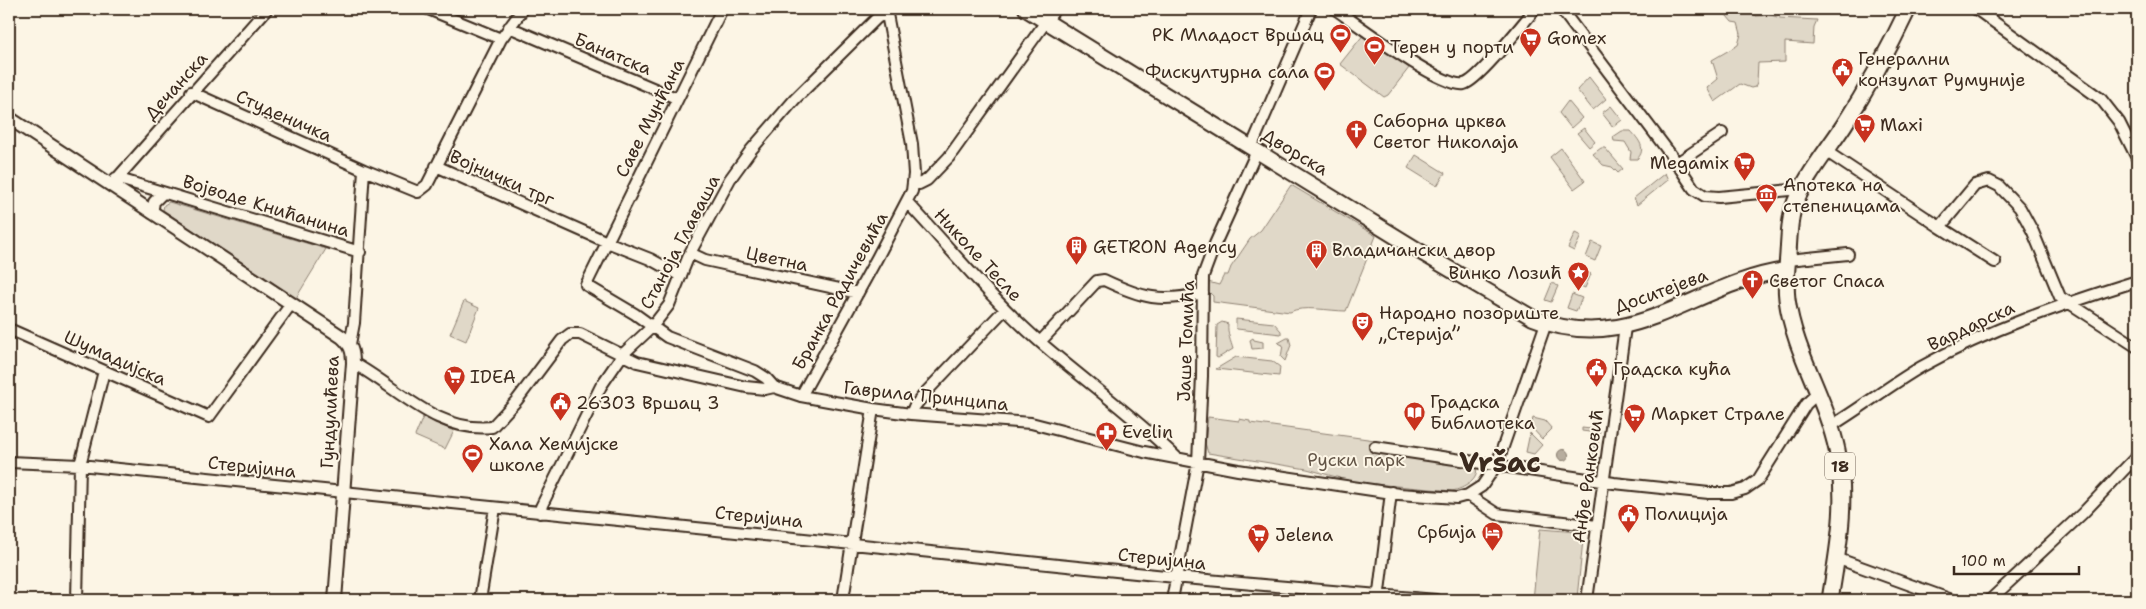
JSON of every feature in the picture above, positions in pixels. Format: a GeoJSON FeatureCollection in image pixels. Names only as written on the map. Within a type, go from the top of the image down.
{"type":"FeatureCollection","features":[{"type":"Feature","properties":{"kind":"main road","name":"Дворска"},"geometry":{"type":"LineString","coordinates":[[1026,9],[1424,254],[1533,318],[1546,323]]}},
{"type":"Feature","properties":{"kind":"main road","name":"18"},"geometry":{"type":"LineString","coordinates":[[1830,600],[1842,529],[1843,490],[1831,426],[1796,339],[1791,318],[1787,296],[1787,265],[1792,211],[1801,189],[1853,111],[1892,42],[1908,9]]}},
{"type":"Feature","properties":{"kind":"main road","name":"Доситејева"},"geometry":{"type":"LineString","coordinates":[[1546,323],[1594,330],[1625,327],[1649,320],[1733,284],[1787,265]]}},
{"type":"Feature","properties":{"kind":"street","name":"Дечанска"},"geometry":{"type":"LineString","coordinates":[[113,182],[191,92],[267,9]]}},
{"type":"Feature","properties":{"kind":"street"},"geometry":{"type":"LineString","coordinates":[[428,9],[501,39]]}},
{"type":"Feature","properties":{"kind":"street"},"geometry":{"type":"LineString","coordinates":[[436,166],[501,39],[523,9]]}},
{"type":"Feature","properties":{"kind":"street","name":"Саве Мунћана"},"geometry":{"type":"LineString","coordinates":[[607,242],[676,98],[704,48],[722,9]]}},
{"type":"Feature","properties":{"kind":"street"},"geometry":{"type":"LineString","coordinates":[[913,184],[919,184],[927,180],[949,157],[1055,9]]}},
{"type":"Feature","properties":{"kind":"street","name":"Јаше Томића"},"geometry":{"type":"LineString","coordinates":[[1172,600],[1198,462],[1203,276],[1311,9]]}},
{"type":"Feature","properties":{"kind":"street"},"geometry":{"type":"LineString","coordinates":[[1335,9],[1417,65],[1458,83],[1470,81],[1487,65],[1535,9]]}},
{"type":"Feature","properties":{"kind":"street"},"geometry":{"type":"LineString","coordinates":[[1561,9],[1677,163],[1694,189],[1705,196],[1719,197],[1801,189]]}},
{"type":"Feature","properties":{"kind":"street"},"geometry":{"type":"LineString","coordinates":[[1976,9],[2101,99],[2119,122],[2137,158]]}},
{"type":"Feature","properties":{"kind":"street"},"geometry":{"type":"LineString","coordinates":[[886,11],[912,144],[913,184],[907,202]]}},
{"type":"Feature","properties":{"kind":"street","name":"Станоја Главаша"},"geometry":{"type":"LineString","coordinates":[[540,513],[541,506],[601,386],[623,354],[652,327],[669,305],[690,254],[726,186],[751,150],[783,112],[820,73],[886,11]]}},
{"type":"Feature","properties":{"kind":"street","name":"Банатска"},"geometry":{"type":"LineString","coordinates":[[509,27],[676,98]]}},
{"type":"Feature","properties":{"kind":"street","name":"Студеничка"},"geometry":{"type":"LineString","coordinates":[[191,92],[364,170]]}},
{"type":"Feature","properties":{"kind":"street","name":"Војводе Книћанина"},"geometry":{"type":"LineString","coordinates":[[9,118],[113,182],[152,213],[292,304]]}},
{"type":"Feature","properties":{"kind":"street"},"geometry":{"type":"LineString","coordinates":[[1677,163],[1722,133]]}},
{"type":"Feature","properties":{"kind":"street"},"geometry":{"type":"LineString","coordinates":[[1827,152],[1995,262]]}},
{"type":"Feature","properties":{"kind":"street","name":"Војнички трг"},"geometry":{"type":"LineString","coordinates":[[364,170],[418,192],[427,185],[436,166],[607,242],[650,259],[681,276]]}},
{"type":"Feature","properties":{"kind":"street"},"geometry":{"type":"LineString","coordinates":[[350,344],[360,252],[364,170]]}},
{"type":"Feature","properties":{"kind":"street","name":"Војводе Книћанина"},"geometry":{"type":"LineString","coordinates":[[113,182],[163,193],[360,252]]}},
{"type":"Feature","properties":{"kind":"street"},"geometry":{"type":"LineString","coordinates":[[1940,226],[1975,185],[1991,182],[1999,186],[2020,208],[2033,232],[2057,293],[2067,303],[2137,347]]}},
{"type":"Feature","properties":{"kind":"street","name":"Војводе Книћанина"},"geometry":{"type":"LineString","coordinates":[[152,213],[154,202],[163,193]]}},
{"type":"Feature","properties":{"kind":"street","name":"Бранка Радичевића"},"geometry":{"type":"LineString","coordinates":[[801,396],[907,202]]}},
{"type":"Feature","properties":{"kind":"street","name":"Николе Тесле"},"geometry":{"type":"LineString","coordinates":[[907,202],[1005,310],[1176,457]]}},
{"type":"Feature","properties":{"kind":"street"},"geometry":{"type":"LineString","coordinates":[[607,242],[586,285],[634,314],[667,337],[755,371],[766,378],[774,387]]}},
{"type":"Feature","properties":{"kind":"street","name":"Цветна"},"geometry":{"type":"LineString","coordinates":[[690,254],[714,262],[858,293]]}},
{"type":"Feature","properties":{"kind":"street"},"geometry":{"type":"LineString","coordinates":[[1787,265],[1848,254]]}},
{"type":"Feature","properties":{"kind":"street"},"geometry":{"type":"LineString","coordinates":[[1040,342],[1097,281],[1104,280],[1151,298],[1175,298],[1203,293]]}},
{"type":"Feature","properties":{"kind":"street","name":"Вардарска"},"geometry":{"type":"LineString","coordinates":[[1831,426],[1919,368],[2000,328],[2067,303],[2137,281]]}},
{"type":"Feature","properties":{"kind":"street","name":"Гундулићева"},"geometry":{"type":"LineString","coordinates":[[292,304],[350,344],[353,363],[335,600]]}},
{"type":"Feature","properties":{"kind":"street","name":"Шумадијска"},"geometry":{"type":"LineString","coordinates":[[9,329],[209,417],[292,304]]}},
{"type":"Feature","properties":{"kind":"street"},"geometry":{"type":"LineString","coordinates":[[911,414],[927,390],[1005,310]]}},
{"type":"Feature","properties":{"kind":"street"},"geometry":{"type":"LineString","coordinates":[[1546,323],[1497,464],[1482,486],[1468,496],[1497,514],[1597,526]]}},
{"type":"Feature","properties":{"kind":"street","name":"Анђе Ранковић"},"geometry":{"type":"LineString","coordinates":[[1587,600],[1602,480],[1625,327]]}},
{"type":"Feature","properties":{"kind":"street"},"geometry":{"type":"LineString","coordinates":[[353,363],[430,414],[455,425],[477,428],[492,427],[517,400],[562,340],[570,334],[580,334],[623,354]]}},
{"type":"Feature","properties":{"kind":"street","name":"Гаврила Принципа"},"geometry":{"type":"LineString","coordinates":[[623,354],[637,362],[659,368],[746,387],[765,389],[774,387],[801,396],[873,409],[911,414],[1030,423],[1144,452],[1238,470],[1391,492],[1457,498],[1468,496]]}},
{"type":"Feature","properties":{"kind":"street"},"geometry":{"type":"LineString","coordinates":[[77,600],[80,466],[104,371]]}},
{"type":"Feature","properties":{"kind":"street"},"geometry":{"type":"LineString","coordinates":[[1375,447],[1602,480],[1709,493],[1731,493],[1745,489],[1758,480],[1806,404],[1818,393]]}},
{"type":"Feature","properties":{"kind":"street"},"geometry":{"type":"LineString","coordinates":[[843,600],[873,409]]}},
{"type":"Feature","properties":{"kind":"street"},"geometry":{"type":"LineString","coordinates":[[1990,600],[2083,513],[2137,456]]}},
{"type":"Feature","properties":{"kind":"street","name":"Стеријина"},"geometry":{"type":"LineString","coordinates":[[9,462],[80,466],[343,492],[1378,598],[1436,600]]}},
{"type":"Feature","properties":{"kind":"street"},"geometry":{"type":"LineString","coordinates":[[1378,598],[1391,492]]}},
{"type":"Feature","properties":{"kind":"street"},"geometry":{"type":"LineString","coordinates":[[480,600],[495,508]]}},
{"type":"Feature","properties":{"kind":"street"},"geometry":{"type":"LineString","coordinates":[[1836,558],[1952,600]]}},
{"type":"Feature","properties":{"kind":"green space"},"geometry":{"type":"Polygon","coordinates":[[[1724,9],[1753,10],[1756,16],[1771,15],[1780,18],[1817,20],[1814,27],[1813,44],[1785,42],[1785,62],[1758,63],[1755,87],[1751,88],[1740,84],[1715,102],[1707,88],[1718,79],[1712,60],[1738,45],[1741,34],[1738,23],[1732,22],[1724,9]]]}},
{"type":"Feature","properties":{"kind":"green space","name":"Терен у порти"},"geometry":{"type":"Polygon","coordinates":[[[1364,34],[1409,68],[1388,95],[1384,97],[1340,64],[1364,34]]]}},
{"type":"Feature","properties":{"kind":"green space"},"geometry":{"type":"Polygon","coordinates":[[[1589,77],[1606,99],[1593,110],[1577,90],[1589,77]]]}},
{"type":"Feature","properties":{"kind":"green space"},"geometry":{"type":"Polygon","coordinates":[[[1568,101],[1582,118],[1571,128],[1559,113],[1568,101]]]}},
{"type":"Feature","properties":{"kind":"green space"},"geometry":{"type":"Polygon","coordinates":[[[1611,106],[1622,120],[1613,127],[1602,113],[1611,106]]]}},
{"type":"Feature","properties":{"kind":"green space"},"geometry":{"type":"Polygon","coordinates":[[[1584,128],[1595,142],[1589,147],[1577,133],[1584,128]]]}},
{"type":"Feature","properties":{"kind":"green space"},"geometry":{"type":"Polygon","coordinates":[[[1622,131],[1631,131],[1639,141],[1642,148],[1637,159],[1630,159],[1631,152],[1625,142],[1614,141],[1613,137],[1622,131]]]}},
{"type":"Feature","properties":{"kind":"green space"},"geometry":{"type":"Polygon","coordinates":[[[1561,148],[1585,181],[1574,189],[1550,157],[1561,148]]]}},
{"type":"Feature","properties":{"kind":"green space"},"geometry":{"type":"Polygon","coordinates":[[[1601,148],[1605,148],[1623,169],[1618,173],[1612,167],[1603,165],[1593,154],[1601,148]]]}},
{"type":"Feature","properties":{"kind":"green space"},"geometry":{"type":"Polygon","coordinates":[[[1416,155],[1445,173],[1437,186],[1408,168],[1416,155]]]}},
{"type":"Feature","properties":{"kind":"green space"},"geometry":{"type":"Polygon","coordinates":[[[1665,173],[1668,180],[1637,205],[1634,198],[1665,173]]]}},
{"type":"Feature","properties":{"kind":"green space"},"geometry":{"type":"Polygon","coordinates":[[[1291,185],[1376,236],[1346,311],[1302,309],[1290,312],[1213,302],[1213,296],[1207,290],[1208,282],[1219,285],[1224,275],[1228,275],[1231,267],[1250,239],[1261,230],[1291,185]]]}},
{"type":"Feature","properties":{"kind":"green space"},"geometry":{"type":"Polygon","coordinates":[[[169,202],[326,249],[296,298],[163,210],[164,205],[169,202]]]}},
{"type":"Feature","properties":{"kind":"green space"},"geometry":{"type":"Polygon","coordinates":[[[1575,233],[1581,236],[1574,251],[1568,248],[1575,233]]]}},
{"type":"Feature","properties":{"kind":"green space"},"geometry":{"type":"Polygon","coordinates":[[[1592,242],[1601,246],[1595,261],[1586,257],[1592,242]]]}},
{"type":"Feature","properties":{"kind":"green space"},"geometry":{"type":"Polygon","coordinates":[[[1582,270],[1591,274],[1585,288],[1576,284],[1582,270]]]}},
{"type":"Feature","properties":{"kind":"green space"},"geometry":{"type":"Polygon","coordinates":[[[1552,283],[1558,286],[1551,302],[1545,300],[1552,283]]]}},
{"type":"Feature","properties":{"kind":"green space"},"geometry":{"type":"Polygon","coordinates":[[[1572,294],[1582,298],[1576,311],[1567,308],[1572,294]]]}},
{"type":"Feature","properties":{"kind":"green space"},"geometry":{"type":"Polygon","coordinates":[[[464,301],[479,308],[466,341],[450,334],[464,301]]]}},
{"type":"Feature","properties":{"kind":"green space"},"geometry":{"type":"Polygon","coordinates":[[[1236,319],[1274,323],[1281,331],[1281,334],[1237,329],[1236,319]]]}},
{"type":"Feature","properties":{"kind":"green space"},"geometry":{"type":"Polygon","coordinates":[[[1222,322],[1228,324],[1233,349],[1218,358],[1216,357],[1217,325],[1222,322]]]}},
{"type":"Feature","properties":{"kind":"green space"},"geometry":{"type":"Polygon","coordinates":[[[1253,338],[1263,342],[1263,348],[1252,349],[1250,340],[1253,338]]]}},
{"type":"Feature","properties":{"kind":"green space"},"geometry":{"type":"Polygon","coordinates":[[[1289,338],[1291,345],[1285,361],[1281,357],[1283,345],[1278,343],[1289,338]]]}},
{"type":"Feature","properties":{"kind":"green space"},"geometry":{"type":"Polygon","coordinates":[[[1236,357],[1272,361],[1280,367],[1279,376],[1216,369],[1236,357]]]}},
{"type":"Feature","properties":{"kind":"green space"},"geometry":{"type":"Polygon","coordinates":[[[423,417],[454,431],[445,449],[415,436],[423,417]]]}},
{"type":"Feature","properties":{"kind":"green space","name":"Руски парк"},"geometry":{"type":"Polygon","coordinates":[[[1208,417],[1239,421],[1239,419],[1250,421],[1250,423],[1375,440],[1375,447],[1475,466],[1476,475],[1466,486],[1452,491],[1340,481],[1340,478],[1307,469],[1208,453],[1205,443],[1208,417]]]}},
{"type":"Feature","properties":{"kind":"green space"},"geometry":{"type":"Polygon","coordinates":[[[1533,418],[1545,421],[1552,429],[1542,439],[1531,427],[1533,418]]]}},
{"type":"Feature","properties":{"kind":"green space"},"geometry":{"type":"Polygon","coordinates":[[[1582,428],[1600,430],[1595,463],[1592,463],[1597,433],[1582,431],[1582,428]]]}},
{"type":"Feature","properties":{"kind":"green space"},"geometry":{"type":"Polygon","coordinates":[[[1530,433],[1542,445],[1534,454],[1526,452],[1530,433]]]}},
{"type":"Feature","properties":{"kind":"green space"},"geometry":{"type":"Polygon","coordinates":[[[1540,529],[1578,532],[1583,540],[1577,598],[1575,600],[1533,600],[1540,529]]]}},
{"type":"Feature","properties":{"kind":"shaded area"},"geometry":{"type":"Polygon","coordinates":[[[1561,450],[1565,450],[1568,455],[1567,459],[1561,460],[1558,457],[1558,453],[1561,450]]]}},
{"type":"Feature","properties":{"kind":"place","name":"РК Младост Вршац"},"geometry":{"type":"Point","coordinates":[1340,54]}},
{"type":"Feature","properties":{"kind":"place","name":"Gomex"},"geometry":{"type":"Point","coordinates":[1531,57]}},
{"type":"Feature","properties":{"kind":"place","name":"Терен у порти"},"geometry":{"type":"Point","coordinates":[1374,66]}},
{"type":"Feature","properties":{"kind":"place","name":"Генерални конзулат Румуније"},"geometry":{"type":"Point","coordinates":[1842,88]}},
{"type":"Feature","properties":{"kind":"place","name":"Фискултурна сала"},"geometry":{"type":"Point","coordinates":[1325,91]}},
{"type":"Feature","properties":{"kind":"place","name":"Maxi"},"geometry":{"type":"Point","coordinates":[1864,144]}},
{"type":"Feature","properties":{"kind":"place","name":"Саборна црква Светог Николаја"},"geometry":{"type":"Point","coordinates":[1357,150]}},
{"type":"Feature","properties":{"kind":"place","name":"Megamix"},"geometry":{"type":"Point","coordinates":[1745,182]}},
{"type":"Feature","properties":{"kind":"place","name":"Апотека на степеницама"},"geometry":{"type":"Point","coordinates":[1767,214]}},
{"type":"Feature","properties":{"kind":"place","name":"GETRON Agency"},"geometry":{"type":"Point","coordinates":[1077,266]}},
{"type":"Feature","properties":{"kind":"place","name":"Владичански двор"},"geometry":{"type":"Point","coordinates":[1316,269]}},
{"type":"Feature","properties":{"kind":"place","name":"Винко Лозић"},"geometry":{"type":"Point","coordinates":[1578,292]}},
{"type":"Feature","properties":{"kind":"place","name":"Светог Спаса"},"geometry":{"type":"Point","coordinates":[1753,300]}},
{"type":"Feature","properties":{"kind":"place","name":"Народно позориште „Стерија”"},"geometry":{"type":"Point","coordinates":[1363,342]}},
{"type":"Feature","properties":{"kind":"place","name":"Градска кућа"},"geometry":{"type":"Point","coordinates":[1597,388]}},
{"type":"Feature","properties":{"kind":"place","name":"IDEA"},"geometry":{"type":"Point","coordinates":[454,396]}},
{"type":"Feature","properties":{"kind":"place","name":"26303 Вршац 3"},"geometry":{"type":"Point","coordinates":[560,422]}},
{"type":"Feature","properties":{"kind":"place","name":"Градска Библиотека"},"geometry":{"type":"Point","coordinates":[1414,431]}},
{"type":"Feature","properties":{"kind":"place","name":"Маркет Страле"},"geometry":{"type":"Point","coordinates":[1635,433]}},
{"type":"Feature","properties":{"kind":"place","name":"Evelin"},"geometry":{"type":"Point","coordinates":[1106,451]}},
{"type":"Feature","properties":{"kind":"place","name":"Хала Хемијске школе"},"geometry":{"type":"Point","coordinates":[473,473]}},
{"type":"Feature","properties":{"kind":"place","name":"Полицијa"},"geometry":{"type":"Point","coordinates":[1629,533]}},
{"type":"Feature","properties":{"kind":"place","name":"Србија"},"geometry":{"type":"Point","coordinates":[1492,551]}},
{"type":"Feature","properties":{"kind":"place","name":"Jelena"},"geometry":{"type":"Point","coordinates":[1259,554]}},
{"type":"Feature","properties":{"kind":"district","name":"Vršac"},"geometry":{"type":"Point","coordinates":[1500,462]}}]}
